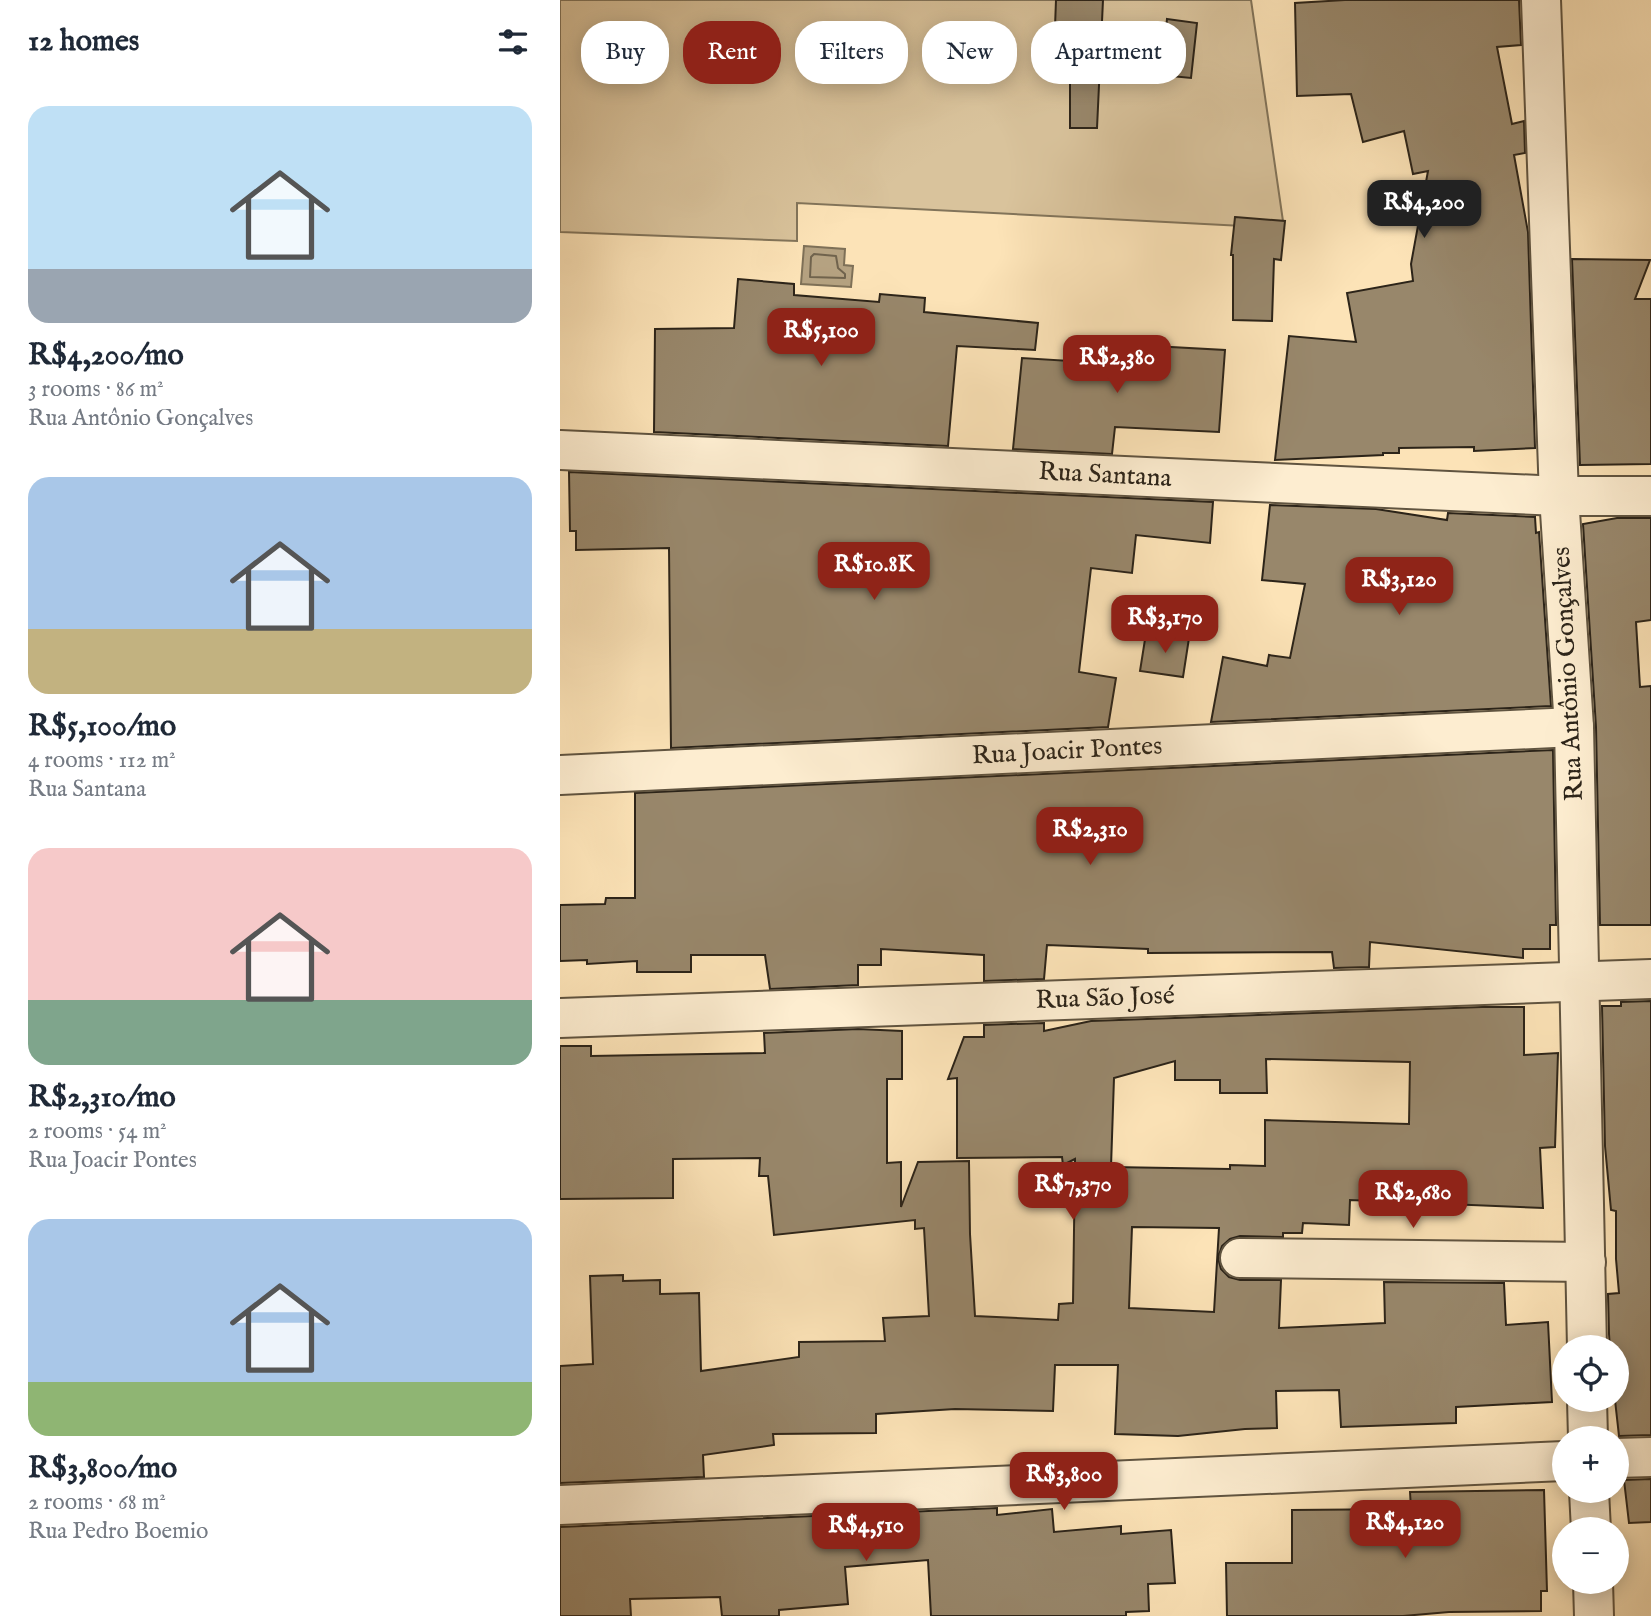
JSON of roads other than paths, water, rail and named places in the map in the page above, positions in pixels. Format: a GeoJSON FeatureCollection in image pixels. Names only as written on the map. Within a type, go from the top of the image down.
{"type":"FeatureCollection","features":[{"type":"Feature","properties":{"kind":"street","name":"Rua Antônio Gonçalves"},"geometry":{"type":"LineString","coordinates":[[1541,0],[1559,496],[1574,727],[1587,1335]]}},
{"type":"Feature","properties":{"kind":"street","name":"Rua Santana"},"geometry":{"type":"LineString","coordinates":[[560,450],[1559,496],[1651,496]]}},
{"type":"Feature","properties":{"kind":"street","name":"Rua Joacir Pontes"},"geometry":{"type":"LineString","coordinates":[[560,775],[1574,727]]}},
{"type":"Feature","properties":{"kind":"street","name":"Rua São José"},"geometry":{"type":"LineString","coordinates":[[560,1018],[1651,979]]}},
{"type":"Feature","properties":{"kind":"street"},"geometry":{"type":"LineString","coordinates":[[1240,1258],[1586,1262]]}},
{"type":"Feature","properties":{"kind":"street"},"geometry":{"type":"LineString","coordinates":[[1629,1458],[1651,1457]]}},
{"type":"Feature","properties":{"kind":"street"},"geometry":{"type":"LineString","coordinates":[[560,1505],[1552,1462]]}},
{"type":"Feature","properties":{"kind":"street"},"geometry":{"type":"LineString","coordinates":[[1593,1594],[1594,1616]]}},
{"type":"Feature","properties":{"kind":"water"},"geometry":{"type":"Polygon","coordinates":[[[804,246],[845,249],[844,265],[853,266],[851,287],[801,284],[804,246]]]}}]}
